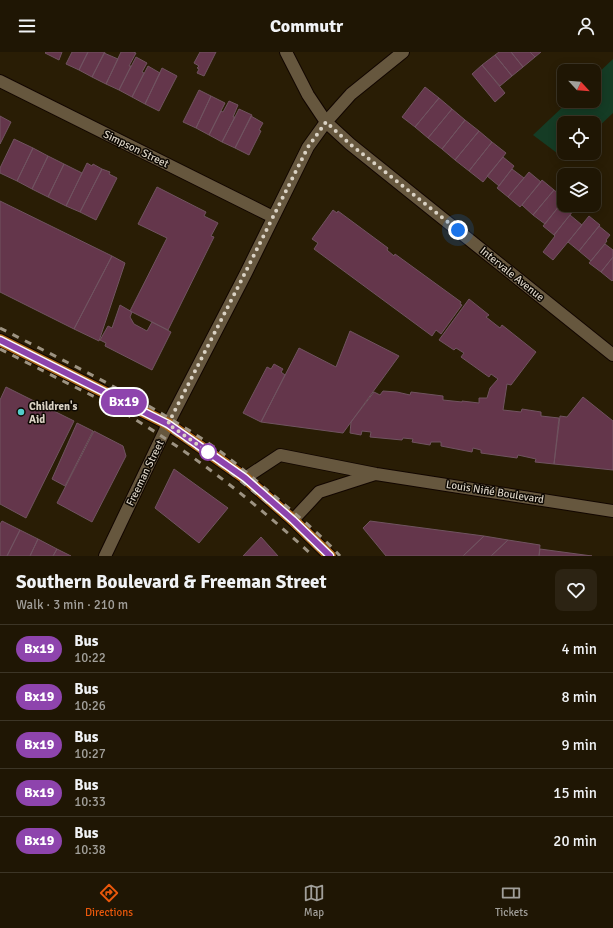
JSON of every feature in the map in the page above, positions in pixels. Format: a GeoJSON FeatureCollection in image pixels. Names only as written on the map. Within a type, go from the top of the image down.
{"type":"FeatureCollection","features":[{"type":"Feature","properties":{"kind":"main road"},"geometry":{"type":"LineString","coordinates":[[0,340],[168,424],[245,478],[293,520],[330,556]]}},
{"type":"Feature","properties":{"kind":"street","name":"Intervale Avenue"},"geometry":{"type":"LineString","coordinates":[[286,52],[308,95],[326,122],[350,144],[613,355]]}},
{"type":"Feature","properties":{"kind":"street","name":"Freeman Street"},"geometry":{"type":"LineString","coordinates":[[105,556],[168,424],[308,147],[326,122],[351,94],[403,52]]}},
{"type":"Feature","properties":{"kind":"street","name":"Simpson Street"},"geometry":{"type":"LineString","coordinates":[[0,81],[273,217]]}},
{"type":"Feature","properties":{"kind":"street","name":"Louis Niñé Boulevard"},"geometry":{"type":"LineString","coordinates":[[245,478],[280,455],[376,474],[613,511]]}},
{"type":"Feature","properties":{"kind":"street","name":"Louis Niñé Boulevard"},"geometry":{"type":"LineString","coordinates":[[293,520],[319,492],[376,474]]}},
{"type":"Feature","properties":{"kind":"green space"},"geometry":{"type":"Polygon","coordinates":[[[613,59],[613,113],[601,124],[601,116],[557,116],[557,153],[533,135],[562,108],[601,108],[601,70],[613,59]]]}},
{"type":"Feature","properties":{"kind":"building"},"geometry":{"type":"Polygon","coordinates":[[[62,52],[59,60],[45,53],[62,52]]]}},
{"type":"Feature","properties":{"kind":"building"},"geometry":{"type":"Polygon","coordinates":[[[72,52],[88,52],[79,70],[66,64],[72,52]]]}},
{"type":"Feature","properties":{"kind":"building"},"geometry":{"type":"Polygon","coordinates":[[[88,52],[105,52],[92,77],[79,70],[88,52]]]}},
{"type":"Feature","properties":{"kind":"building"},"geometry":{"type":"Polygon","coordinates":[[[121,52],[136,53],[119,90],[106,84],[121,52]]]}},
{"type":"Feature","properties":{"kind":"building"},"geometry":{"type":"Polygon","coordinates":[[[200,52],[216,52],[204,76],[197,73],[199,69],[197,68],[199,66],[194,63],[200,52]]]}},
{"type":"Feature","properties":{"kind":"building"},"geometry":{"type":"Polygon","coordinates":[[[499,52],[511,52],[523,67],[512,76],[495,55],[499,52]]]}},
{"type":"Feature","properties":{"kind":"building"},"geometry":{"type":"Polygon","coordinates":[[[511,52],[530,52],[535,57],[523,67],[511,52]]]}},
{"type":"Feature","properties":{"kind":"building"},"geometry":{"type":"Polygon","coordinates":[[[530,52],[541,52],[535,57],[530,52]]]}},
{"type":"Feature","properties":{"kind":"building"},"geometry":{"type":"Polygon","coordinates":[[[104,53],[118,59],[106,84],[92,77],[104,53]]]}},
{"type":"Feature","properties":{"kind":"building"},"geometry":{"type":"Polygon","coordinates":[[[495,55],[512,76],[500,86],[482,65],[495,55]]]}},
{"type":"Feature","properties":{"kind":"building"},"geometry":{"type":"Polygon","coordinates":[[[136,57],[147,63],[142,72],[144,73],[132,97],[119,90],[136,57]]]}},
{"type":"Feature","properties":{"kind":"building"},"geometry":{"type":"Polygon","coordinates":[[[482,65],[505,93],[495,102],[472,74],[482,65]]]}},
{"type":"Feature","properties":{"kind":"building"},"geometry":{"type":"Polygon","coordinates":[[[148,66],[160,73],[145,104],[132,97],[148,66]]]}},
{"type":"Feature","properties":{"kind":"building"},"geometry":{"type":"Polygon","coordinates":[[[162,68],[177,76],[159,111],[145,104],[162,68]]]}},
{"type":"Feature","properties":{"kind":"building"},"geometry":{"type":"Polygon","coordinates":[[[425,87],[439,98],[415,127],[402,117],[425,87]]]}},
{"type":"Feature","properties":{"kind":"building"},"geometry":{"type":"Polygon","coordinates":[[[199,90],[211,96],[196,128],[183,122],[199,90]]]}},
{"type":"Feature","properties":{"kind":"building"},"geometry":{"type":"Polygon","coordinates":[[[211,96],[225,103],[209,135],[196,128],[211,96]]]}},
{"type":"Feature","properties":{"kind":"building"},"geometry":{"type":"Polygon","coordinates":[[[439,98],[452,109],[428,138],[415,127],[439,98]]]}},
{"type":"Feature","properties":{"kind":"building"},"geometry":{"type":"Polygon","coordinates":[[[229,101],[238,105],[233,117],[235,117],[222,142],[209,135],[221,111],[223,112],[229,101]]]}},
{"type":"Feature","properties":{"kind":"building"},"geometry":{"type":"Polygon","coordinates":[[[239,109],[252,115],[235,148],[222,142],[239,109]]]}},
{"type":"Feature","properties":{"kind":"building"},"geometry":{"type":"Polygon","coordinates":[[[452,109],[465,120],[442,149],[428,138],[452,109]]]}},
{"type":"Feature","properties":{"kind":"building"},"geometry":{"type":"Polygon","coordinates":[[[0,116],[11,122],[0,144],[0,116]]]}},
{"type":"Feature","properties":{"kind":"building"},"geometry":{"type":"Polygon","coordinates":[[[251,116],[263,123],[259,130],[261,131],[249,155],[235,148],[251,116]]]}},
{"type":"Feature","properties":{"kind":"building"},"geometry":{"type":"Polygon","coordinates":[[[465,120],[479,131],[455,160],[442,149],[465,120]]]}},
{"type":"Feature","properties":{"kind":"building"},"geometry":{"type":"Polygon","coordinates":[[[479,131],[492,142],[469,171],[455,160],[479,131]]]}},
{"type":"Feature","properties":{"kind":"building"},"geometry":{"type":"Polygon","coordinates":[[[14,139],[33,148],[17,181],[0,173],[0,168],[14,139]]]}},
{"type":"Feature","properties":{"kind":"building"},"geometry":{"type":"Polygon","coordinates":[[[492,142],[506,153],[483,182],[469,171],[492,142]]]}},
{"type":"Feature","properties":{"kind":"building"},"geometry":{"type":"Polygon","coordinates":[[[33,148],[48,156],[32,189],[17,181],[33,148]]]}},
{"type":"Feature","properties":{"kind":"building"},"geometry":{"type":"Polygon","coordinates":[[[48,156],[64,164],[48,197],[32,189],[48,156]]]}},
{"type":"Feature","properties":{"kind":"building"},"geometry":{"type":"Polygon","coordinates":[[[503,157],[514,166],[499,186],[487,176],[503,157]]]}},
{"type":"Feature","properties":{"kind":"building"},"geometry":{"type":"Polygon","coordinates":[[[87,163],[92,166],[93,164],[102,169],[80,212],[66,206],[87,163]]]}},
{"type":"Feature","properties":{"kind":"building"},"geometry":{"type":"Polygon","coordinates":[[[64,164],[82,173],[66,206],[48,197],[64,164]]]}},
{"type":"Feature","properties":{"kind":"building"},"geometry":{"type":"Polygon","coordinates":[[[102,169],[110,172],[109,174],[117,178],[96,220],[80,212],[102,169]]]}},
{"type":"Feature","properties":{"kind":"building"},"geometry":{"type":"Polygon","coordinates":[[[512,169],[524,178],[508,197],[497,188],[512,169]]]}},
{"type":"Feature","properties":{"kind":"building"},"geometry":{"type":"Polygon","coordinates":[[[529,172],[541,182],[520,207],[508,197],[529,172]]]}},
{"type":"Feature","properties":{"kind":"building"},"geometry":{"type":"Polygon","coordinates":[[[542,180],[554,190],[533,215],[522,205],[542,180]]]}},
{"type":"Feature","properties":{"kind":"building"},"geometry":{"type":"Polygon","coordinates":[[[157,187],[206,212],[204,216],[218,223],[211,236],[214,237],[168,330],[130,311],[167,238],[138,224],[157,187]]]}},
{"type":"Feature","properties":{"kind":"building"},"geometry":{"type":"Polygon","coordinates":[[[554,190],[557,192],[557,209],[545,224],[533,215],[554,190]]]}},
{"type":"Feature","properties":{"kind":"building"},"geometry":{"type":"Polygon","coordinates":[[[0,201],[112,256],[74,329],[0,292],[0,201]]]}},
{"type":"Feature","properties":{"kind":"building"},"geometry":{"type":"Polygon","coordinates":[[[557,209],[557,212],[572,212],[554,235],[543,226],[557,209]]]}},
{"type":"Feature","properties":{"kind":"building"},"geometry":{"type":"Polygon","coordinates":[[[333,210],[337,213],[338,211],[388,248],[387,250],[394,256],[395,254],[461,302],[460,304],[462,305],[441,334],[436,330],[432,336],[314,249],[318,243],[312,239],[333,210]]]}},
{"type":"Feature","properties":{"kind":"building"},"geometry":{"type":"Polygon","coordinates":[[[570,215],[582,225],[553,260],[543,252],[570,215]]]}},
{"type":"Feature","properties":{"kind":"building"},"geometry":{"type":"Polygon","coordinates":[[[589,216],[600,225],[579,251],[568,242],[589,216]]]}},
{"type":"Feature","properties":{"kind":"building"},"geometry":{"type":"Polygon","coordinates":[[[599,226],[610,235],[591,261],[579,251],[599,226]]]}},
{"type":"Feature","properties":{"kind":"building"},"geometry":{"type":"Polygon","coordinates":[[[605,244],[613,250],[613,257],[601,272],[589,263],[605,244]]]}},
{"type":"Feature","properties":{"kind":"building"},"geometry":{"type":"Polygon","coordinates":[[[112,256],[125,263],[99,341],[74,329],[112,256]]]}},
{"type":"Feature","properties":{"kind":"building"},"geometry":{"type":"Polygon","coordinates":[[[613,257],[613,280],[612,281],[601,272],[613,257]]]}},
{"type":"Feature","properties":{"kind":"building"},"geometry":{"type":"Polygon","coordinates":[[[469,299],[489,315],[486,317],[500,328],[502,325],[536,352],[511,385],[507,384],[503,410],[521,412],[522,409],[541,412],[541,416],[559,418],[554,464],[535,462],[536,459],[518,455],[517,458],[481,453],[481,450],[473,448],[472,452],[441,446],[441,442],[431,442],[430,445],[412,442],[413,439],[403,438],[402,440],[370,437],[371,432],[362,431],[361,435],[350,433],[351,422],[374,392],[380,395],[383,391],[410,395],[411,392],[443,396],[443,400],[479,403],[479,398],[487,398],[490,388],[498,379],[491,374],[489,377],[461,357],[464,353],[456,348],[454,350],[439,340],[469,299]]]}},
{"type":"Feature","properties":{"kind":"building"},"geometry":{"type":"Polygon","coordinates":[[[120,305],[132,312],[130,317],[134,324],[147,331],[152,322],[171,332],[152,370],[105,346],[106,343],[100,340],[108,326],[112,328],[120,305]]]}},
{"type":"Feature","properties":{"kind":"building"},"geometry":{"type":"Polygon","coordinates":[[[350,331],[399,356],[343,433],[261,422],[299,348],[336,367],[350,331]]]}},
{"type":"Feature","properties":{"kind":"building"},"geometry":{"type":"Polygon","coordinates":[[[274,364],[283,369],[281,372],[285,375],[261,422],[243,413],[267,367],[271,369],[274,364]]]}},
{"type":"Feature","properties":{"kind":"building"},"geometry":{"type":"Polygon","coordinates":[[[6,387],[74,421],[26,518],[0,504],[0,400],[6,387]]]}},
{"type":"Feature","properties":{"kind":"building"},"geometry":{"type":"Polygon","coordinates":[[[583,397],[613,421],[613,470],[554,464],[560,416],[567,417],[583,397]]]}},
{"type":"Feature","properties":{"kind":"building"},"geometry":{"type":"Polygon","coordinates":[[[77,423],[93,431],[65,486],[52,479],[77,423]]]}},
{"type":"Feature","properties":{"kind":"building"},"geometry":{"type":"Polygon","coordinates":[[[94,431],[123,446],[126,456],[92,522],[57,503],[94,431]]]}},
{"type":"Feature","properties":{"kind":"building"},"geometry":{"type":"Polygon","coordinates":[[[174,469],[228,508],[199,543],[155,508],[174,469]]]}},
{"type":"Feature","properties":{"kind":"building"},"geometry":{"type":"Polygon","coordinates":[[[2,521],[20,530],[7,556],[0,556],[0,524],[2,521]]]}},
{"type":"Feature","properties":{"kind":"building"},"geometry":{"type":"Polygon","coordinates":[[[370,521],[484,536],[463,556],[386,556],[363,528],[370,521]]]}},
{"type":"Feature","properties":{"kind":"building"},"geometry":{"type":"Polygon","coordinates":[[[20,530],[38,539],[30,556],[7,556],[20,530]]]}},
{"type":"Feature","properties":{"kind":"building"},"geometry":{"type":"Polygon","coordinates":[[[484,536],[508,540],[491,556],[463,556],[484,536]]]}},
{"type":"Feature","properties":{"kind":"building"},"geometry":{"type":"Polygon","coordinates":[[[261,537],[278,556],[243,556],[261,537]]]}},
{"type":"Feature","properties":{"kind":"building"},"geometry":{"type":"Polygon","coordinates":[[[38,539],[57,549],[53,556],[30,556],[38,539]]]}},
{"type":"Feature","properties":{"kind":"building"},"geometry":{"type":"Polygon","coordinates":[[[508,540],[540,545],[539,556],[491,556],[508,540]]]}},
{"type":"Feature","properties":{"kind":"building"},"geometry":{"type":"Polygon","coordinates":[[[57,549],[71,556],[53,556],[57,549]]]}},
{"type":"Feature","properties":{"kind":"building"},"geometry":{"type":"Polygon","coordinates":[[[540,549],[592,556],[539,556],[540,549]]]}},
{"type":"Feature","properties":{"kind":"railway"},"geometry":{"type":"LineString","coordinates":[[0,328],[131,396],[207,442],[234,462],[318,533],[340,556]]}},
{"type":"Feature","properties":{"kind":"railway"},"geometry":{"type":"LineString","coordinates":[[0,339],[112,395],[163,425],[226,469],[287,519],[325,556]]}},
{"type":"Feature","properties":{"kind":"railway"},"geometry":{"type":"LineString","coordinates":[[0,349],[114,407],[193,457],[243,495],[313,556]]}},
{"type":"Feature","properties":{"kind":"bus line","name":"Bx19"},"geometry":{"type":"LineString","coordinates":[[0,340],[168,424],[245,478],[293,520],[330,556]]}},
{"type":"Feature","properties":{"kind":"place","name":"Children's Aid"},"geometry":{"type":"Point","coordinates":[21,412]}},
{"type":"Feature","properties":{"kind":"route"},"geometry":{"type":"LineString","coordinates":[[208,452],[168,424],[308,147],[326,122],[350,144],[458,230]]}}]}
